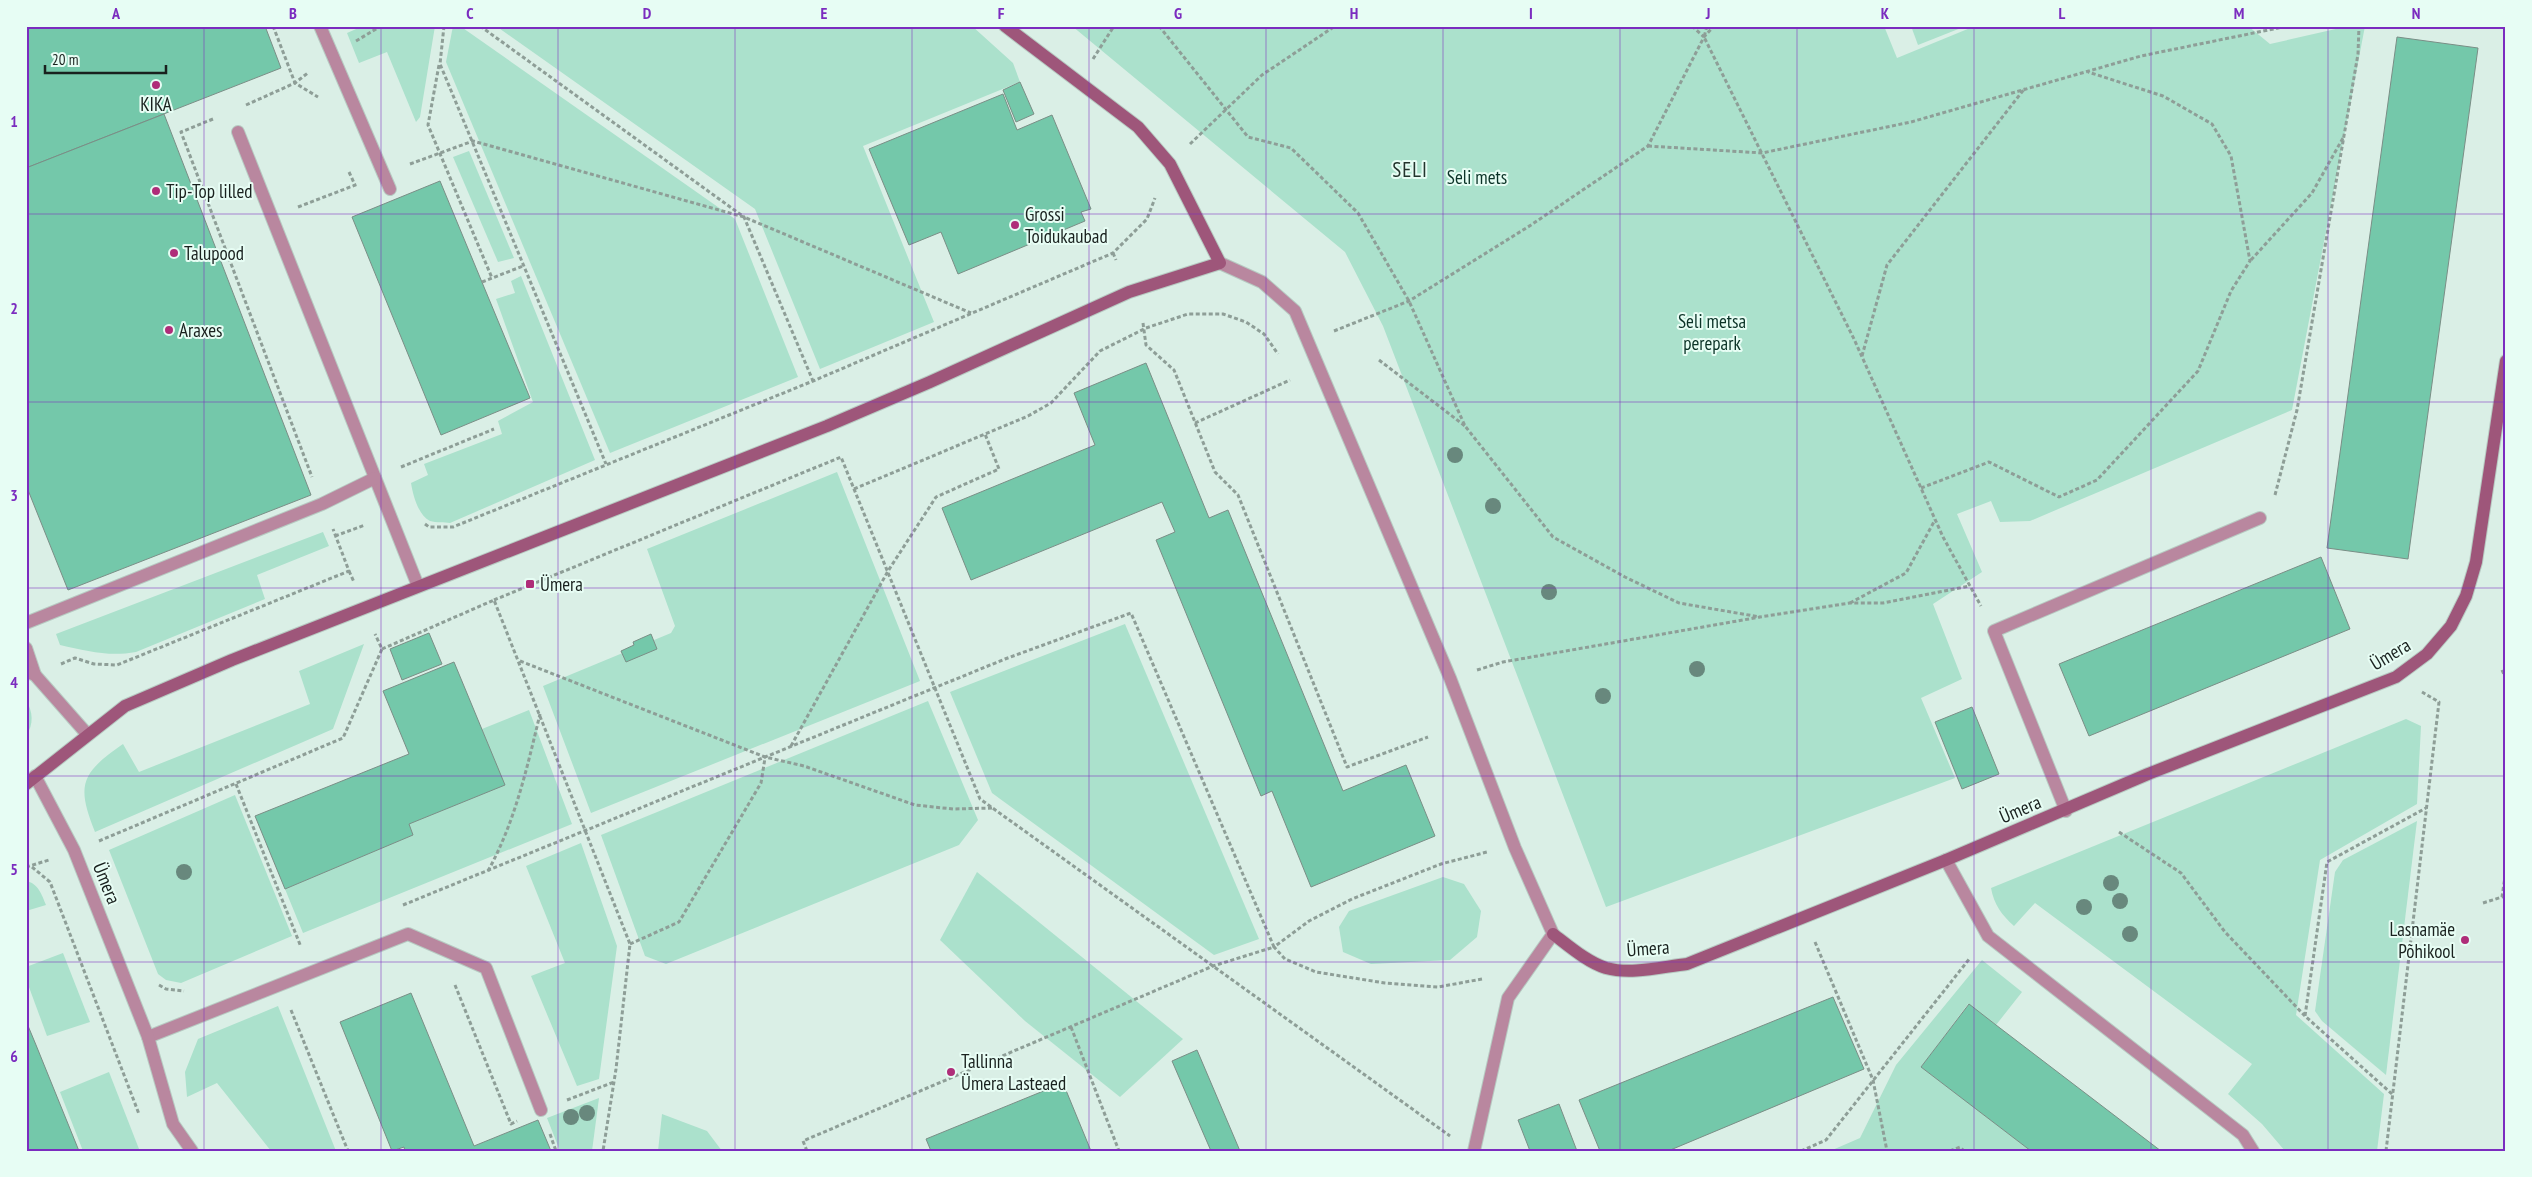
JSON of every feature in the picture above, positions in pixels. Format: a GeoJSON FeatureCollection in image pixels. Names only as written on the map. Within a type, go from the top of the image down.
{"type":"FeatureCollection","features":[{"type":"Feature","properties":{"kind":"street"},"geometry":{"type":"LineString","coordinates":[[320,26],[390,189]]}},
{"type":"Feature","properties":{"kind":"street"},"geometry":{"type":"LineString","coordinates":[[1006,26],[1138,127],[1170,164],[1220,263],[1262,282],[1295,311],[1450,678],[1515,848],[1553,934],[1508,998],[1474,1151]]}},
{"type":"Feature","properties":{"kind":"street"},"geometry":{"type":"LineString","coordinates":[[238,132],[418,586]]}},
{"type":"Feature","properties":{"kind":"street","name":"Ümera"},"geometry":{"type":"LineString","coordinates":[[192,1151],[173,1124],[148,1038],[74,850],[31,780],[87,734],[125,706],[232,660],[827,426],[930,382],[1129,292],[1220,263]]}},
{"type":"Feature","properties":{"kind":"street","name":"Ümera"},"geometry":{"type":"LineString","coordinates":[[1553,934],[1578,953],[1606,968],[1643,970],[1687,964],[2066,811],[2148,774],[2396,677],[2427,654],[2450,626],[2466,596],[2476,562],[2506,361]]}},
{"type":"Feature","properties":{"kind":"street"},"geometry":{"type":"LineString","coordinates":[[26,623],[322,504],[375,478]]}},
{"type":"Feature","properties":{"kind":"street"},"geometry":{"type":"LineString","coordinates":[[2066,811],[1994,631],[2260,518]]}},
{"type":"Feature","properties":{"kind":"street"},"geometry":{"type":"LineString","coordinates":[[26,648],[31,673],[87,734]]}},
{"type":"Feature","properties":{"kind":"street"},"geometry":{"type":"LineString","coordinates":[[1946,860],[1988,936],[2243,1135],[2253,1151]]}},
{"type":"Feature","properties":{"kind":"street"},"geometry":{"type":"LineString","coordinates":[[148,1038],[408,934],[486,968],[540,1110]]}},
{"type":"Feature","properties":{"kind":"path"},"geometry":{"type":"LineString","coordinates":[[273,26],[294,83],[318,96],[322,105]]}},
{"type":"Feature","properties":{"kind":"path"},"geometry":{"type":"LineString","coordinates":[[444,26],[440,64],[428,125],[492,278]]}},
{"type":"Feature","properties":{"kind":"path"},"geometry":{"type":"LineString","coordinates":[[480,26],[744,217],[813,381]]}},
{"type":"Feature","properties":{"kind":"path"},"geometry":{"type":"LineString","coordinates":[[1076,81],[1114,26]]}},
{"type":"Feature","properties":{"kind":"path"},"geometry":{"type":"LineString","coordinates":[[1159,26],[1248,136],[1291,148],[1358,213],[1409,301],[1466,426],[1553,537],[1625,577],[1679,603],[1760,617]]}},
{"type":"Feature","properties":{"kind":"path"},"geometry":{"type":"LineString","coordinates":[[335,536],[409,507],[429,527],[453,527],[813,381],[1113,252],[1147,219],[1170,164],[1262,76],[1335,26]]}},
{"type":"Feature","properties":{"kind":"path"},"geometry":{"type":"LineString","coordinates":[[1692,26],[1704,38],[1762,154],[1862,357],[1935,519],[1994,631]]}},
{"type":"Feature","properties":{"kind":"path"},"geometry":{"type":"LineString","coordinates":[[1704,38],[1707,26]]}},
{"type":"Feature","properties":{"kind":"path"},"geometry":{"type":"LineString","coordinates":[[1331,333],[1409,301],[1531,225],[1648,146],[1704,38],[1714,26]]}},
{"type":"Feature","properties":{"kind":"path"},"geometry":{"type":"LineString","coordinates":[[1648,146],[1762,154],[1911,122],[2141,56],[2288,26]]}},
{"type":"Feature","properties":{"kind":"path"},"geometry":{"type":"LineString","coordinates":[[2260,518],[2270,514],[2298,410],[2358,54],[2359,26]]}},
{"type":"Feature","properties":{"kind":"path"},"geometry":{"type":"LineString","coordinates":[[440,64],[606,464]]}},
{"type":"Feature","properties":{"kind":"path"},"geometry":{"type":"LineString","coordinates":[[2088,72],[2163,96],[2212,124],[2231,156],[2250,261]]}},
{"type":"Feature","properties":{"kind":"path"},"geometry":{"type":"LineString","coordinates":[[1862,357],[1887,265],[2025,88]]}},
{"type":"Feature","properties":{"kind":"path"},"geometry":{"type":"LineString","coordinates":[[180,132],[322,504],[363,608],[382,649]]}},
{"type":"Feature","properties":{"kind":"path"},"geometry":{"type":"LineString","coordinates":[[1921,488],[1989,462],[2059,497],[2097,480],[2198,371],[2231,290],[2250,261],[2312,193],[2344,135]]}},
{"type":"Feature","properties":{"kind":"path"},"geometry":{"type":"LineString","coordinates":[[473,141],[744,217],[971,313]]}},
{"type":"Feature","properties":{"kind":"path"},"geometry":{"type":"LineString","coordinates":[[348,168],[355,185]]}},
{"type":"Feature","properties":{"kind":"path"},"geometry":{"type":"LineString","coordinates":[[1113,252],[1116,260]]}},
{"type":"Feature","properties":{"kind":"path"},"geometry":{"type":"LineString","coordinates":[[482,282],[524,266]]}},
{"type":"Feature","properties":{"kind":"path"},"geometry":{"type":"LineString","coordinates":[[854,489],[1028,416],[1051,403],[1100,351],[1146,328],[1188,314],[1223,314],[1246,322],[1264,334],[1278,354]]}},
{"type":"Feature","properties":{"kind":"path"},"geometry":{"type":"LineString","coordinates":[[1144,323],[1146,328],[1146,345],[1174,370],[1215,472],[1238,495],[1347,768],[1428,737]]}},
{"type":"Feature","properties":{"kind":"path"},"geometry":{"type":"LineString","coordinates":[[1379,360],[1466,426]]}},
{"type":"Feature","properties":{"kind":"path"},"geometry":{"type":"LineString","coordinates":[[1195,423],[1290,380]]}},
{"type":"Feature","properties":{"kind":"path"},"geometry":{"type":"LineString","coordinates":[[375,478],[494,429]]}},
{"type":"Feature","properties":{"kind":"path"},"geometry":{"type":"LineString","coordinates":[[791,746],[888,571],[936,497],[999,469],[985,434]]}},
{"type":"Feature","properties":{"kind":"path"},"geometry":{"type":"LineString","coordinates":[[102,850],[99,841],[342,738],[382,649],[494,600],[841,457],[980,799],[1455,1139]]}},
{"type":"Feature","properties":{"kind":"path"},"geometry":{"type":"LineString","coordinates":[[1850,603],[1906,573],[1935,519]]}},
{"type":"Feature","properties":{"kind":"path"},"geometry":{"type":"LineString","coordinates":[[31,673],[76,658],[94,664],[117,665],[350,571]]}},
{"type":"Feature","properties":{"kind":"path"},"geometry":{"type":"LineString","coordinates":[[1450,678],[1503,662],[1760,617],[1850,603],[1883,603],[1970,586]]}},
{"type":"Feature","properties":{"kind":"path"},"geometry":{"type":"LineString","coordinates":[[494,600],[630,944],[616,1069],[603,1151]]}},
{"type":"Feature","properties":{"kind":"path"},"geometry":{"type":"LineString","coordinates":[[399,907],[1005,659],[1131,614],[1274,947],[1286,960],[1316,972],[1376,981],[1438,987],[1482,979]]}},
{"type":"Feature","properties":{"kind":"path"},"geometry":{"type":"LineString","coordinates":[[519,661],[765,757],[804,766],[915,805],[953,809],[994,808]]}},
{"type":"Feature","properties":{"kind":"path"},"geometry":{"type":"LineString","coordinates":[[2502,670],[2506,679]]}},
{"type":"Feature","properties":{"kind":"path"},"geometry":{"type":"LineString","coordinates":[[2386,1151],[2440,702],[2396,677]]}},
{"type":"Feature","properties":{"kind":"path"},"geometry":{"type":"LineString","coordinates":[[488,871],[502,846],[517,803],[540,713]]}},
{"type":"Feature","properties":{"kind":"path"},"geometry":{"type":"LineString","coordinates":[[630,944],[679,922],[761,783],[765,757]]}},
{"type":"Feature","properties":{"kind":"path"},"geometry":{"type":"LineString","coordinates":[[236,784],[301,947]]}},
{"type":"Feature","properties":{"kind":"path"},"geometry":{"type":"LineString","coordinates":[[2305,1016],[2327,862],[2427,808]]}},
{"type":"Feature","properties":{"kind":"path"},"geometry":{"type":"LineString","coordinates":[[2119,832],[2181,873],[2225,932],[2305,1016],[2392,1094]]}},
{"type":"Feature","properties":{"kind":"path"},"geometry":{"type":"LineString","coordinates":[[807,1151],[803,1141],[1213,966],[1274,947],[1309,921],[1352,899],[1441,864],[1474,854],[1515,848]]}},
{"type":"Feature","properties":{"kind":"path"},"geometry":{"type":"LineString","coordinates":[[26,867],[32,866],[50,882],[140,1119]]}},
{"type":"Feature","properties":{"kind":"path"},"geometry":{"type":"LineString","coordinates":[[2483,903],[2502,897],[2506,870]]}},
{"type":"Feature","properties":{"kind":"path"},"geometry":{"type":"LineString","coordinates":[[1804,917],[1873,1080],[1887,1151]]}},
{"type":"Feature","properties":{"kind":"path"},"geometry":{"type":"LineString","coordinates":[[1802,1151],[1826,1140],[1988,936]]}},
{"type":"Feature","properties":{"kind":"path"},"geometry":{"type":"LineString","coordinates":[[293,951],[310,944]]}},
{"type":"Feature","properties":{"kind":"path"},"geometry":{"type":"LineString","coordinates":[[154,982],[166,989],[183,991],[191,989]]}},
{"type":"Feature","properties":{"kind":"path"},"geometry":{"type":"LineString","coordinates":[[454,983],[468,1014]]}},
{"type":"Feature","properties":{"kind":"path"},"geometry":{"type":"LineString","coordinates":[[290,1006],[348,1151]]}},
{"type":"Feature","properties":{"kind":"path"},"geometry":{"type":"LineString","coordinates":[[1071,1027],[1119,1151]]}},
{"type":"Feature","properties":{"kind":"path"},"geometry":{"type":"LineString","coordinates":[[1950,1151],[1960,1147],[1964,1151]]}},
{"type":"Feature","properties":{"kind":"green space"},"geometry":{"type":"Polygon","coordinates":[[[363,26],[435,26],[420,117],[416,122],[387,52],[359,63],[347,33],[363,26]]]}},
{"type":"Feature","properties":{"kind":"green space"},"geometry":{"type":"Polygon","coordinates":[[[453,26],[460,26],[735,219],[798,377],[610,453],[446,62],[453,26]]]}},
{"type":"Feature","properties":{"kind":"green space"},"geometry":{"type":"Polygon","coordinates":[[[496,26],[972,26],[1013,63],[1020,82],[863,146],[934,322],[820,369],[755,209],[496,26]]]}},
{"type":"Feature","properties":{"kind":"green space","name":"Seli metsa perepark"},"geometry":{"type":"Polygon","coordinates":[[[1072,26],[1884,26],[1897,58],[1975,26],[2248,26],[2270,44],[2349,26],[2365,26],[2292,410],[2030,521],[2000,522],[1991,501],[1957,514],[1982,572],[1933,604],[1962,679],[1921,698],[1955,778],[1606,907],[1383,326],[1345,252],[1072,26]]]}},
{"type":"Feature","properties":{"kind":"green space"},"geometry":{"type":"Polygon","coordinates":[[[1911,26],[1966,26],[1918,45],[1911,26]]]}},
{"type":"Feature","properties":{"kind":"green space"},"geometry":{"type":"Polygon","coordinates":[[[469,151],[514,258],[498,262],[453,157],[469,151]]]}},
{"type":"Feature","properties":{"kind":"green space"},"geometry":{"type":"Polygon","coordinates":[[[521,276],[595,460],[450,523],[430,521],[419,510],[411,483],[428,475],[424,464],[502,434],[498,421],[533,402],[496,299],[515,293],[511,281],[521,276]]]}},
{"type":"Feature","properties":{"kind":"green space"},"geometry":{"type":"Polygon","coordinates":[[[837,472],[920,681],[591,813],[543,686],[671,633],[675,626],[647,549],[837,472]]]}},
{"type":"Feature","properties":{"kind":"green space"},"geometry":{"type":"Polygon","coordinates":[[[323,532],[329,546],[257,575],[265,599],[136,652],[107,654],[60,645],[56,634],[323,532]]]}},
{"type":"Feature","properties":{"kind":"green space"},"geometry":{"type":"Polygon","coordinates":[[[1125,624],[1259,939],[1214,955],[992,793],[950,692],[1125,624]]]}},
{"type":"Feature","properties":{"kind":"green space"},"geometry":{"type":"Polygon","coordinates":[[[364,644],[333,729],[95,832],[85,802],[84,791],[86,781],[98,763],[123,744],[139,772],[310,704],[299,671],[364,644]]]}},
{"type":"Feature","properties":{"kind":"green space"},"geometry":{"type":"Polygon","coordinates":[[[26,700],[32,718],[26,736],[26,700]]]}},
{"type":"Feature","properties":{"kind":"green space"},"geometry":{"type":"Polygon","coordinates":[[[928,701],[978,820],[959,845],[666,964],[645,956],[601,835],[928,701]]]}},
{"type":"Feature","properties":{"kind":"green space"},"geometry":{"type":"Polygon","coordinates":[[[529,710],[572,824],[303,933],[285,889],[413,835],[409,824],[504,785],[482,729],[529,710]]]}},
{"type":"Feature","properties":{"kind":"green space"},"geometry":{"type":"Polygon","coordinates":[[[2406,719],[2421,726],[2417,804],[2320,860],[2296,1015],[2384,1094],[2377,1151],[2285,1151],[2262,1124],[2228,1094],[2252,1064],[2035,903],[2014,926],[1996,905],[1991,888],[2406,719]]]}},
{"type":"Feature","properties":{"kind":"green space"},"geometry":{"type":"Polygon","coordinates":[[[235,795],[292,936],[181,983],[166,980],[158,974],[109,850],[235,795]]]}},
{"type":"Feature","properties":{"kind":"green space"},"geometry":{"type":"Polygon","coordinates":[[[2417,821],[2386,1075],[2322,1021],[2315,1011],[2335,872],[2343,860],[2417,821]]]}},
{"type":"Feature","properties":{"kind":"green space"},"geometry":{"type":"Polygon","coordinates":[[[581,843],[617,946],[599,1079],[577,1086],[531,976],[565,963],[526,866],[581,843]]]}},
{"type":"Feature","properties":{"kind":"green space"},"geometry":{"type":"Polygon","coordinates":[[[977,872],[1183,1039],[1120,1097],[1025,1021],[940,940],[977,872]]]}},
{"type":"Feature","properties":{"kind":"green space"},"geometry":{"type":"Polygon","coordinates":[[[1443,877],[1464,884],[1481,911],[1477,937],[1450,960],[1371,964],[1343,952],[1339,927],[1349,911],[1443,877]]]}},
{"type":"Feature","properties":{"kind":"green space"},"geometry":{"type":"Polygon","coordinates":[[[26,881],[37,887],[46,905],[26,911],[26,881]]]}},
{"type":"Feature","properties":{"kind":"green space"},"geometry":{"type":"Polygon","coordinates":[[[63,953],[90,1022],[47,1036],[26,979],[26,967],[63,953]]]}},
{"type":"Feature","properties":{"kind":"green space"},"geometry":{"type":"Polygon","coordinates":[[[1982,960],[2022,992],[1996,1025],[1968,1004],[1921,1067],[2031,1151],[1830,1151],[1860,1138],[1896,1065],[1982,960]]]}},
{"type":"Feature","properties":{"kind":"green space"},"geometry":{"type":"Polygon","coordinates":[[[278,1006],[336,1151],[271,1151],[217,1083],[187,1097],[185,1072],[198,1039],[278,1006]]]}},
{"type":"Feature","properties":{"kind":"green space"},"geometry":{"type":"Polygon","coordinates":[[[109,1072],[139,1149],[136,1151],[83,1151],[60,1092],[109,1072]]]}},
{"type":"Feature","properties":{"kind":"green space"},"geometry":{"type":"Polygon","coordinates":[[[599,1098],[592,1151],[560,1151],[547,1118],[599,1098]]]}},
{"type":"Feature","properties":{"kind":"green space"},"geometry":{"type":"Polygon","coordinates":[[[662,1114],[707,1131],[722,1151],[658,1151],[662,1114]]]}},
{"type":"Feature","properties":{"kind":"building"},"geometry":{"type":"Polygon","coordinates":[[[26,26],[265,26],[281,68],[26,168],[26,26]]]}},
{"type":"Feature","properties":{"kind":"building"},"geometry":{"type":"Polygon","coordinates":[[[2397,37],[2478,48],[2408,559],[2327,548],[2397,37]]]}},
{"type":"Feature","properties":{"kind":"building"},"geometry":{"type":"Polygon","coordinates":[[[1020,82],[1034,114],[1016,122],[1003,90],[1020,82]]]}},
{"type":"Feature","properties":{"kind":"building"},"geometry":{"type":"Polygon","coordinates":[[[1003,94],[1017,130],[1052,115],[1091,209],[1081,212],[1085,221],[958,274],[941,232],[909,245],[869,149],[1003,94]]]}},
{"type":"Feature","properties":{"kind":"building"},"geometry":{"type":"Polygon","coordinates":[[[164,114],[311,495],[68,590],[26,485],[26,168],[164,114]]]}},
{"type":"Feature","properties":{"kind":"building"},"geometry":{"type":"Polygon","coordinates":[[[440,181],[530,398],[441,435],[352,217],[440,181]]]}},
{"type":"Feature","properties":{"kind":"building"},"geometry":{"type":"Polygon","coordinates":[[[1146,363],[1209,518],[1228,510],[1343,791],[1406,765],[1435,836],[1311,887],[1272,791],[1261,796],[1156,540],[1175,532],[1162,502],[971,580],[942,508],[1095,445],[1074,393],[1146,363]]]}},
{"type":"Feature","properties":{"kind":"building"},"geometry":{"type":"Polygon","coordinates":[[[2321,557],[2350,629],[2089,736],[2059,664],[2321,557]]]}},
{"type":"Feature","properties":{"kind":"building"},"geometry":{"type":"Polygon","coordinates":[[[429,633],[442,664],[402,680],[390,649],[429,633]]]}},
{"type":"Feature","properties":{"kind":"building"},"geometry":{"type":"Polygon","coordinates":[[[651,634],[657,649],[626,662],[621,651],[634,645],[633,642],[651,634]]]}},
{"type":"Feature","properties":{"kind":"building"},"geometry":{"type":"Polygon","coordinates":[[[454,662],[505,785],[409,824],[413,835],[285,889],[255,816],[409,754],[383,691],[454,662]]]}},
{"type":"Feature","properties":{"kind":"building"},"geometry":{"type":"Polygon","coordinates":[[[1972,707],[1999,774],[1962,789],[1935,722],[1972,707]]]}},
{"type":"Feature","properties":{"kind":"building"},"geometry":{"type":"Polygon","coordinates":[[[411,993],[474,1146],[538,1120],[551,1151],[405,1151],[404,1147],[392,1151],[340,1022],[411,993]]]}},
{"type":"Feature","properties":{"kind":"building"},"geometry":{"type":"Polygon","coordinates":[[[1833,997],[1864,1069],[1668,1151],[1600,1151],[1579,1100],[1833,997]]]}},
{"type":"Feature","properties":{"kind":"building"},"geometry":{"type":"Polygon","coordinates":[[[1969,1004],[2161,1151],[2031,1151],[1921,1067],[1969,1004]]]}},
{"type":"Feature","properties":{"kind":"building"},"geometry":{"type":"Polygon","coordinates":[[[26,1021],[36,1045],[79,1151],[26,1151],[26,1021]]]}},
{"type":"Feature","properties":{"kind":"building"},"geometry":{"type":"Polygon","coordinates":[[[1197,1050],[1240,1151],[1211,1151],[1172,1061],[1197,1050]]]}},
{"type":"Feature","properties":{"kind":"building"},"geometry":{"type":"Polygon","coordinates":[[[1063,1083],[1091,1151],[931,1151],[926,1139],[1063,1083]]]}},
{"type":"Feature","properties":{"kind":"building"},"geometry":{"type":"Polygon","coordinates":[[[1559,1104],[1577,1151],[1530,1151],[1518,1120],[1559,1104]]]}},
{"type":"Feature","properties":{"kind":"place","name":"KIKA"},"geometry":{"type":"Point","coordinates":[156,85]}},
{"type":"Feature","properties":{"kind":"place","name":"Tip-Top lilled"},"geometry":{"type":"Point","coordinates":[156,191]}},
{"type":"Feature","properties":{"kind":"place","name":"Grossi Toidukaubad"},"geometry":{"type":"Point","coordinates":[1015,225]}},
{"type":"Feature","properties":{"kind":"place","name":"Talupood"},"geometry":{"type":"Point","coordinates":[174,253]}},
{"type":"Feature","properties":{"kind":"place","name":"Araxes"},"geometry":{"type":"Point","coordinates":[169,330]}},
{"type":"Feature","properties":{"kind":"place","name":"Ümera"},"geometry":{"type":"Point","coordinates":[530,584]}},
{"type":"Feature","properties":{"kind":"place","name":"Lasnamäe Põhikool"},"geometry":{"type":"Point","coordinates":[2465,940]}},
{"type":"Feature","properties":{"kind":"place","name":"Tallinna Ümera Lasteaed"},"geometry":{"type":"Point","coordinates":[951,1072]}},
{"type":"Feature","properties":{"kind":"district","name":"SELI"},"geometry":{"type":"Point","coordinates":[1410,170]}},
{"type":"Feature","properties":{"kind":"park label","name":"Seli mets"},"geometry":{"type":"Point","coordinates":[1477,177]}}]}
